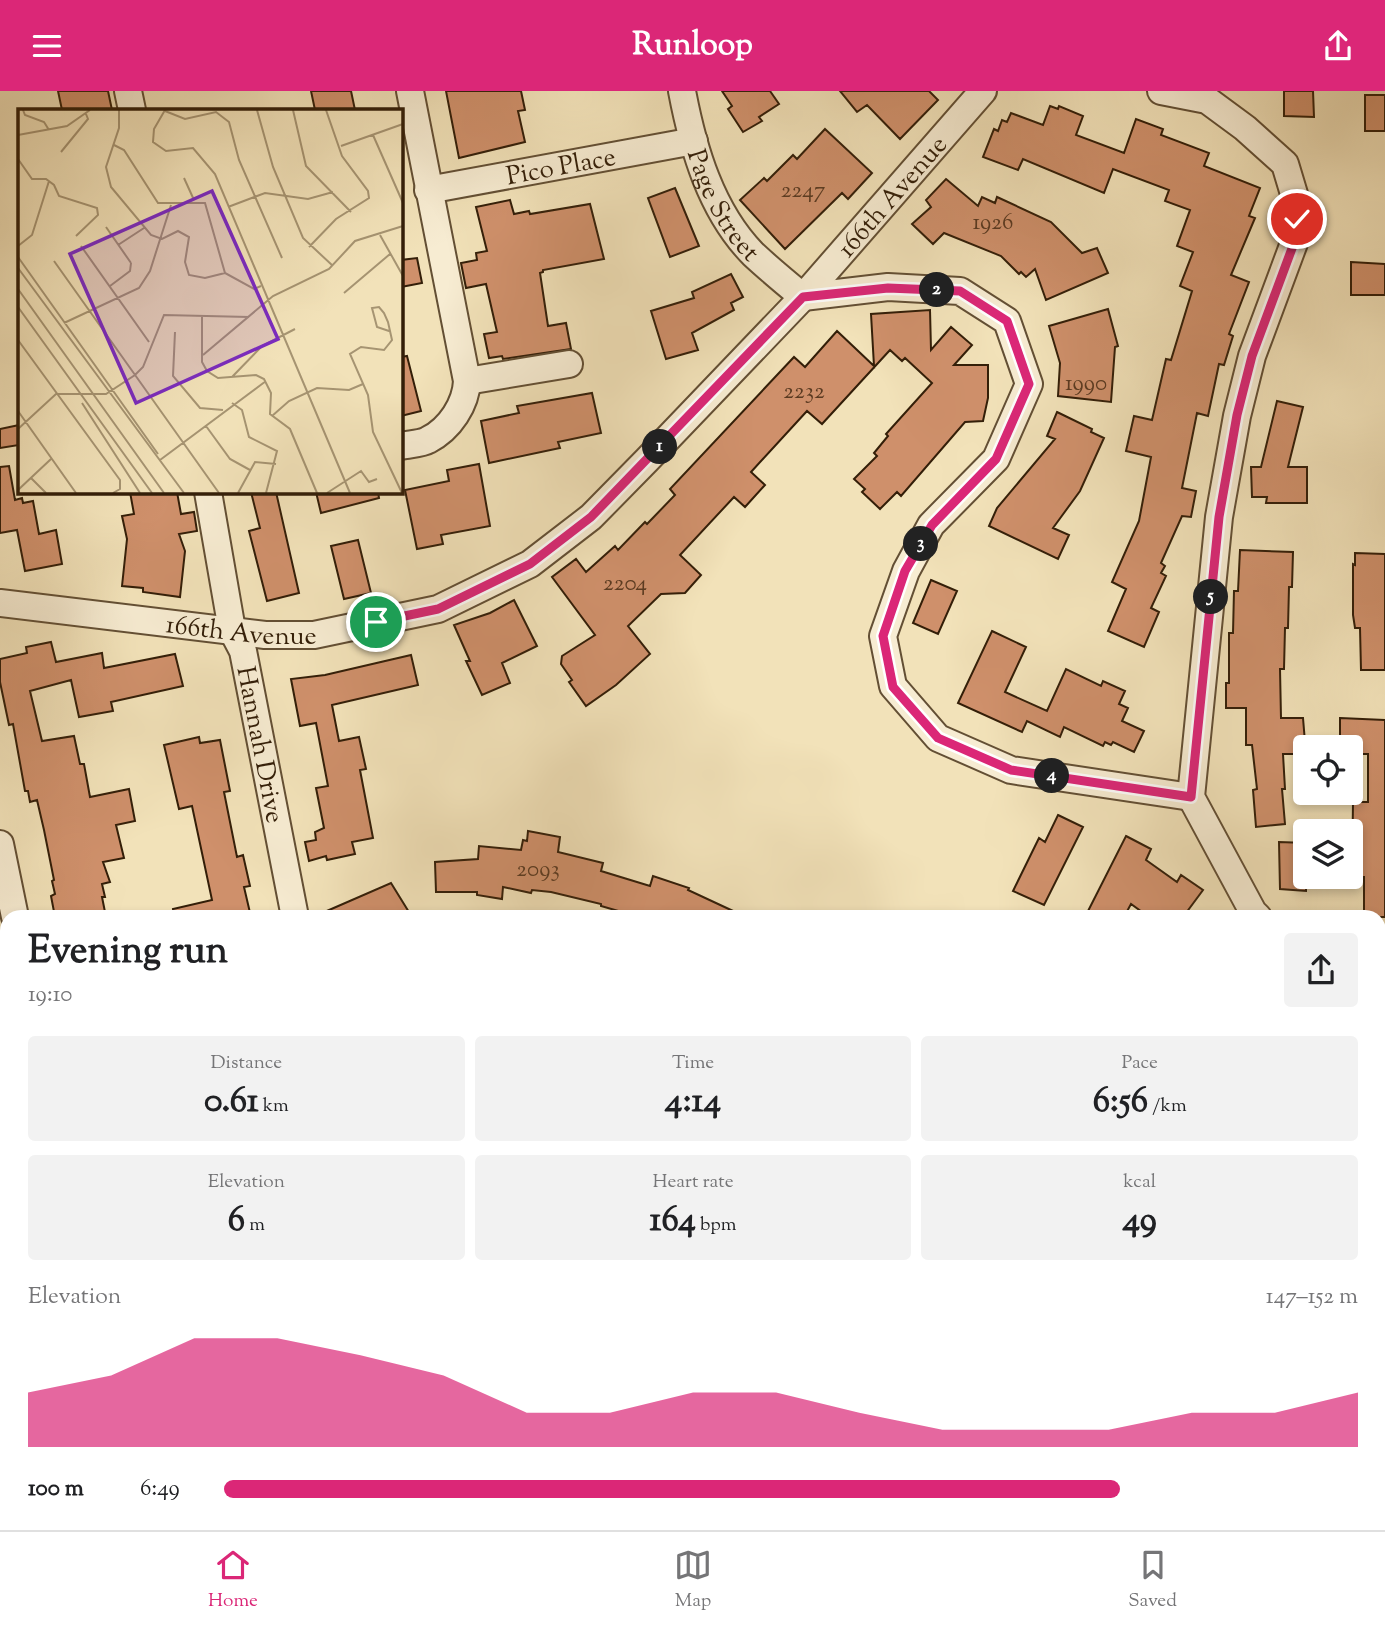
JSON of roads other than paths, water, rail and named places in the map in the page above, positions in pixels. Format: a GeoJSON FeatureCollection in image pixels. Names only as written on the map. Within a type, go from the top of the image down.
{"type":"FeatureCollection","features":[{"type":"Feature","properties":{"kind":"street"},"geometry":{"type":"LineString","coordinates":[[128,91],[132,109]]}},
{"type":"Feature","properties":{"kind":"street"},"geometry":{"type":"LineString","coordinates":[[402,446],[429,440],[453,419],[467,396],[467,381],[410,91]]}},
{"type":"Feature","properties":{"kind":"street","name":"Page Street"},"geometry":{"type":"LineString","coordinates":[[682,91],[704,175],[729,223],[752,253],[803,297]]}},
{"type":"Feature","properties":{"kind":"street","name":"166th Avenue"},"geometry":{"type":"LineString","coordinates":[[0,603],[265,635],[314,635],[438,609],[530,564],[591,517],[803,297],[984,91]]}},
{"type":"Feature","properties":{"kind":"street"},"geometry":{"type":"LineString","coordinates":[[1161,91],[1207,95],[1285,164],[1294,194],[1297,219],[1294,243],[1252,356],[1237,415],[1219,517],[1191,797],[1252,910]]}},
{"type":"Feature","properties":{"kind":"street","name":"Pico Place"},"geometry":{"type":"LineString","coordinates":[[428,190],[694,141]]}},
{"type":"Feature","properties":{"kind":"street"},"geometry":{"type":"LineString","coordinates":[[803,297],[888,288],[960,291],[1007,321],[1029,384],[996,459],[932,525],[905,571],[883,636],[893,687],[938,738],[1011,770],[1191,797]]}},
{"type":"Feature","properties":{"kind":"street"},"geometry":{"type":"LineString","coordinates":[[467,381],[569,365]]}},
{"type":"Feature","properties":{"kind":"street","name":"Hannah Drive"},"geometry":{"type":"LineString","coordinates":[[208,493],[232,630],[243,651],[294,910]]}},
{"type":"Feature","properties":{"kind":"street"},"geometry":{"type":"LineString","coordinates":[[0,844],[14,910]]}}]}
